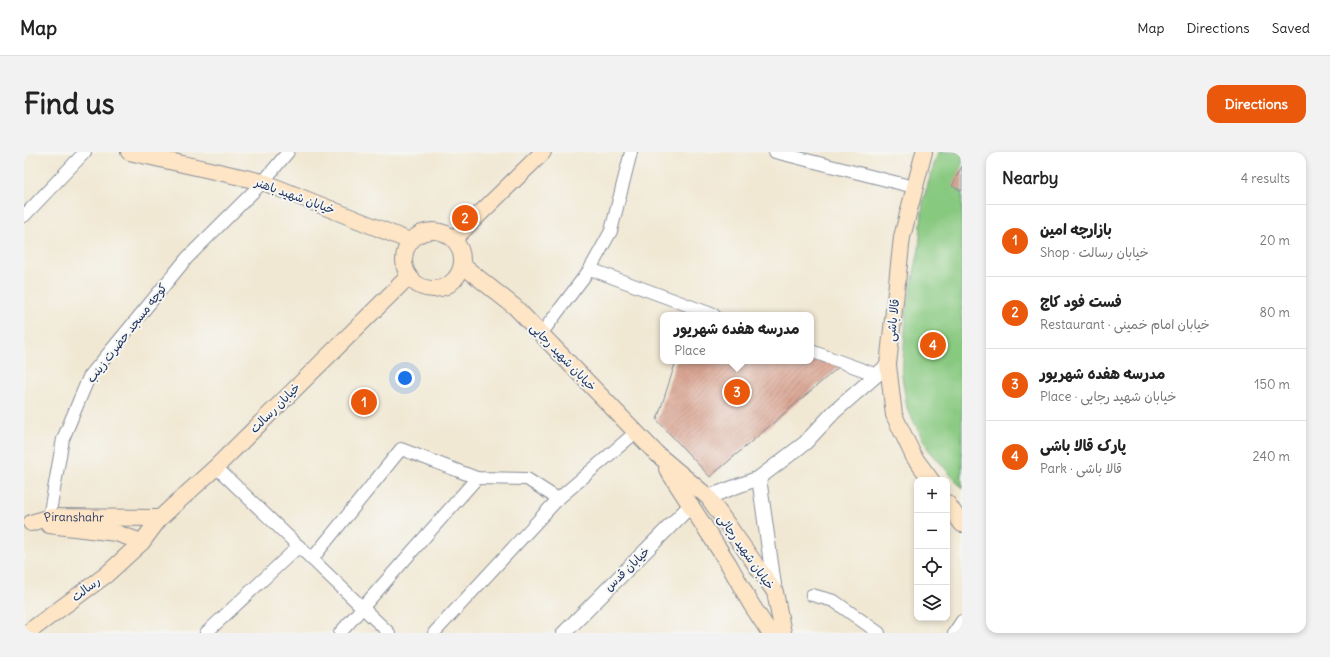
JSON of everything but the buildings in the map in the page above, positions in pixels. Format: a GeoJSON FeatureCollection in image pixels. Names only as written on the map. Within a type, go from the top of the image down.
{"type":"FeatureCollection","features":[{"type":"Feature","properties":{"kind":"main road","name":"خیابان شهید باهنر"},"geometry":{"type":"LineString","coordinates":[[129,152],[263,182],[410,241]]}},
{"type":"Feature","properties":{"kind":"main road"},"geometry":{"type":"LineString","coordinates":[[454,239],[543,152]]}},
{"type":"Feature","properties":{"kind":"main road","name":"قالا باشی"},"geometry":{"type":"LineString","coordinates":[[924,152],[902,237],[883,370],[894,415],[914,457],[929,477]]}},
{"type":"Feature","properties":{"kind":"main road"},"geometry":{"type":"LineString","coordinates":[[428,231],[442,232],[454,239],[460,247],[463,256],[459,274],[453,282],[437,289],[420,286],[409,276],[404,265],[404,256],[410,241],[418,234],[428,231]]}},
{"type":"Feature","properties":{"kind":"main road","name":"خیابان شهید رجایی"},"geometry":{"type":"LineString","coordinates":[[462,265],[515,306],[657,454],[708,497]]}},
{"type":"Feature","properties":{"kind":"main road","name":"خیابان رسالت"},"geometry":{"type":"LineString","coordinates":[[142,542],[160,518],[216,467],[409,276]]}},
{"type":"Feature","properties":{"kind":"main road","name":"خیابان شهید رجایی"},"geometry":{"type":"LineString","coordinates":[[657,454],[691,505]]}},
{"type":"Feature","properties":{"kind":"main road","name":"خیابان شهید رجائی"},"geometry":{"type":"LineString","coordinates":[[708,497],[775,592],[783,633]]}},
{"type":"Feature","properties":{"kind":"main road","name":"خیابان شهید رجائی"},"geometry":{"type":"LineString","coordinates":[[691,505],[770,633]]}},
{"type":"Feature","properties":{"kind":"main road"},"geometry":{"type":"LineString","coordinates":[[950,507],[962,524]]}},
{"type":"Feature","properties":{"kind":"main road","name":"Piranshahr"},"geometry":{"type":"LineString","coordinates":[[28,524],[49,517],[160,518]]}},
{"type":"Feature","properties":{"kind":"main road","name":"Piranshahr"},"geometry":{"type":"LineString","coordinates":[[28,524],[116,533],[142,542]]}},
{"type":"Feature","properties":{"kind":"main road","name":"رسالت"},"geometry":{"type":"LineString","coordinates":[[27,633],[106,575],[142,542]]}},
{"type":"Feature","properties":{"kind":"main road"},"geometry":{"type":"LineString","coordinates":[[751,604],[763,602],[775,592]]}},
{"type":"Feature","properties":{"kind":"street"},"geometry":{"type":"LineString","coordinates":[[24,216],[86,152]]}},
{"type":"Feature","properties":{"kind":"street","name":"کوچه مسجد حضرت زینب"},"geometry":{"type":"LineString","coordinates":[[49,517],[63,439],[89,377],[187,258],[263,182],[288,152]]}},
{"type":"Feature","properties":{"kind":"street"},"geometry":{"type":"LineString","coordinates":[[541,334],[590,269],[611,231],[631,152]]}},
{"type":"Feature","properties":{"kind":"street"},"geometry":{"type":"LineString","coordinates":[[775,152],[914,186]]}},
{"type":"Feature","properties":{"kind":"street"},"geometry":{"type":"LineString","coordinates":[[590,269],[706,312]]}},
{"type":"Feature","properties":{"kind":"street"},"geometry":{"type":"LineString","coordinates":[[814,352],[883,370]]}},
{"type":"Feature","properties":{"kind":"street"},"geometry":{"type":"LineString","coordinates":[[708,497],[759,478],[805,443],[834,412],[883,370]]}},
{"type":"Feature","properties":{"kind":"street"},"geometry":{"type":"LineString","coordinates":[[434,633],[558,499],[636,432]]}},
{"type":"Feature","properties":{"kind":"street"},"geometry":{"type":"LineString","coordinates":[[312,559],[401,448],[477,478],[527,479],[558,499]]}},
{"type":"Feature","properties":{"kind":"street"},"geometry":{"type":"LineString","coordinates":[[216,467],[389,633]]}},
{"type":"Feature","properties":{"kind":"street"},"geometry":{"type":"LineString","coordinates":[[340,633],[477,478]]}},
{"type":"Feature","properties":{"kind":"street"},"geometry":{"type":"LineString","coordinates":[[759,478],[775,592]]}},
{"type":"Feature","properties":{"kind":"street","name":"خیابان قدس"},"geometry":{"type":"LineString","coordinates":[[564,633],[691,505]]}},
{"type":"Feature","properties":{"kind":"street"},"geometry":{"type":"LineString","coordinates":[[206,633],[299,546]]}},
{"type":"Feature","properties":{"kind":"street"},"geometry":{"type":"LineString","coordinates":[[812,595],[834,601],[879,633]]}},
{"type":"Feature","properties":{"kind":"street"},"geometry":{"type":"LineString","coordinates":[[954,633],[962,621]]}},
{"type":"Feature","properties":{"kind":"green space"},"geometry":{"type":"Polygon","coordinates":[[[938,152],[962,152],[962,488],[928,449],[907,408],[902,376],[906,313],[919,249],[923,200],[938,152]]]}},
{"type":"Feature","properties":{"kind":"place","name":"فست فود کاج"},"geometry":{"type":"Point","coordinates":[465,218]}},
{"type":"Feature","properties":{"kind":"place","name":"پارک قالا باشی"},"geometry":{"type":"Point","coordinates":[933,345]}},
{"type":"Feature","properties":{"kind":"place","name":"مدرسه هفده شهریور"},"geometry":{"type":"Point","coordinates":[737,392]}},
{"type":"Feature","properties":{"kind":"place","name":"بازارچه امین"},"geometry":{"type":"Point","coordinates":[364,402]}}]}
